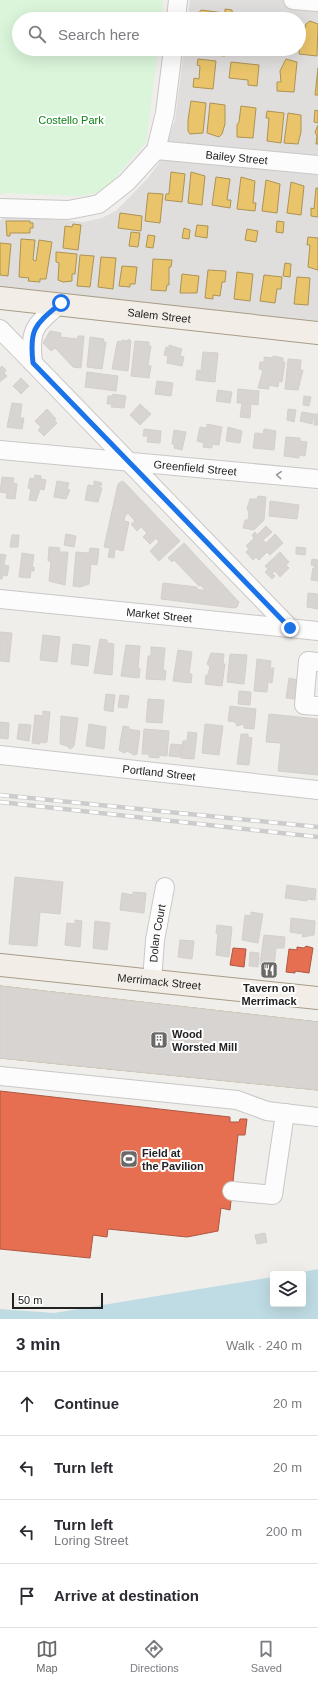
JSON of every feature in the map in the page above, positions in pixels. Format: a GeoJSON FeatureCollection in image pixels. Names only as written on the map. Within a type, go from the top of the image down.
{"type":"FeatureCollection","features":[{"type":"Feature","properties":{"kind":"main road","name":"Salem Street"},"geometry":{"type":"LineString","coordinates":[[0,298],[61,303],[318,333]]}},
{"type":"Feature","properties":{"kind":"main road","name":"Merrimack Street"},"geometry":{"type":"LineString","coordinates":[[0,965],[318,998]]}},
{"type":"Feature","properties":{"kind":"street"},"geometry":{"type":"LineString","coordinates":[[177,12],[178,0]]}},
{"type":"Feature","properties":{"kind":"street"},"geometry":{"type":"LineString","coordinates":[[292,0],[318,2]]}},
{"type":"Feature","properties":{"kind":"street"},"geometry":{"type":"LineString","coordinates":[[0,208],[68,210],[99,204],[127,182],[156,150],[166,107],[172,56]]}},
{"type":"Feature","properties":{"kind":"street","name":"Bailey Street"},"geometry":{"type":"LineString","coordinates":[[156,150],[318,165]]}},
{"type":"Feature","properties":{"kind":"street"},"geometry":{"type":"LineString","coordinates":[[33,363],[31,335],[43,318],[61,303]]}},
{"type":"Feature","properties":{"kind":"street"},"geometry":{"type":"LineString","coordinates":[[0,329],[290,628]]}},
{"type":"Feature","properties":{"kind":"street","name":"Greenfield Street"},"geometry":{"type":"LineString","coordinates":[[0,450],[318,479]]}},
{"type":"Feature","properties":{"kind":"street","name":"Market Street"},"geometry":{"type":"LineString","coordinates":[[0,598],[318,631]]}},
{"type":"Feature","properties":{"kind":"street"},"geometry":{"type":"LineString","coordinates":[[318,662],[308,661],[304,705],[318,706]]}},
{"type":"Feature","properties":{"kind":"street","name":"Portland Street"},"geometry":{"type":"LineString","coordinates":[[0,755],[318,790]]}},
{"type":"Feature","properties":{"kind":"street","name":"Dolan Court"},"geometry":{"type":"LineString","coordinates":[[152,981],[155,940],[166,886]]}},
{"type":"Feature","properties":{"kind":"street"},"geometry":{"type":"LineString","coordinates":[[0,1076],[237,1100],[267,1111],[318,1117]]}},
{"type":"Feature","properties":{"kind":"street"},"geometry":{"type":"LineString","coordinates":[[232,1191],[273,1195],[284,1113]]}},
{"type":"Feature","properties":{"kind":"shaded area"},"geometry":{"type":"Polygon","coordinates":[[[190,0],[318,0],[318,322],[61,297],[0,287],[0,221],[5,217],[17,216],[84,222],[102,218],[117,210],[148,178],[159,163],[175,120],[183,56],[306,56],[306,12],[189,12],[190,0]]]}},
{"type":"Feature","properties":{"kind":"green space","name":"Costello Park"},"geometry":{"type":"Polygon","coordinates":[[[0,0],[163,0],[162,12],[12,12],[12,56],[157,56],[146,142],[109,185],[96,193],[81,196],[4,193],[0,195],[0,0]]]}},
{"type":"Feature","properties":{"kind":"water"},"geometry":{"type":"Polygon","coordinates":[[[318,1269],[318,1319],[0,1319],[0,1309],[54,1313],[270,1277],[270,1307],[306,1307],[306,1271],[318,1269]]]}},
{"type":"Feature","properties":{"kind":"building: Homes"},"geometry":{"type":"Polygon","coordinates":[[[225,9],[232,10],[232,12],[225,12],[225,9]]]}},
{"type":"Feature","properties":{"kind":"building: Homes"},"geometry":{"type":"Polygon","coordinates":[[[201,10],[217,12],[200,12],[201,10]]]}},
{"type":"Feature","properties":{"kind":"building: Homes"},"geometry":{"type":"Polygon","coordinates":[[[310,21],[318,24],[317,56],[306,55],[306,24],[310,21]]]}},
{"type":"Feature","properties":{"kind":"building: Homes"},"geometry":{"type":"Polygon","coordinates":[[[198,59],[216,61],[213,89],[193,87],[194,78],[199,79],[200,66],[197,65],[198,59]]]}},
{"type":"Feature","properties":{"kind":"building: Homes"},"geometry":{"type":"Polygon","coordinates":[[[286,59],[297,62],[294,92],[277,91],[277,82],[281,82],[280,71],[286,59]]]}},
{"type":"Feature","properties":{"kind":"building: Homes"},"geometry":{"type":"Polygon","coordinates":[[[231,62],[259,65],[257,86],[248,85],[248,80],[229,78],[231,62]]]}},
{"type":"Feature","properties":{"kind":"building: Homes"},"geometry":{"type":"Polygon","coordinates":[[[318,68],[318,95],[315,95],[318,68]]]}},
{"type":"Feature","properties":{"kind":"building: Homes"},"geometry":{"type":"Polygon","coordinates":[[[191,101],[206,103],[203,133],[190,134],[188,131],[191,101]]]}},
{"type":"Feature","properties":{"kind":"building: Homes"},"geometry":{"type":"Polygon","coordinates":[[[210,103],[225,105],[225,124],[222,134],[219,137],[207,133],[210,103]]]}},
{"type":"Feature","properties":{"kind":"building: Homes"},"geometry":{"type":"Polygon","coordinates":[[[241,106],[256,108],[253,138],[237,137],[237,125],[239,122],[241,106]]]}},
{"type":"Feature","properties":{"kind":"building: Homes"},"geometry":{"type":"Polygon","coordinates":[[[315,110],[318,111],[318,123],[314,122],[315,110]]]}},
{"type":"Feature","properties":{"kind":"building: Homes"},"geometry":{"type":"Polygon","coordinates":[[[267,111],[284,113],[281,143],[267,141],[269,118],[266,118],[267,111]]]}},
{"type":"Feature","properties":{"kind":"building: Homes"},"geometry":{"type":"Polygon","coordinates":[[[288,113],[301,115],[301,132],[298,144],[284,143],[288,113]]]}},
{"type":"Feature","properties":{"kind":"building: Homes"},"geometry":{"type":"Polygon","coordinates":[[[318,125],[318,144],[316,144],[317,136],[315,132],[318,125]]]}},
{"type":"Feature","properties":{"kind":"building: Homes"},"geometry":{"type":"Polygon","coordinates":[[[171,172],[185,174],[182,202],[165,200],[166,194],[169,194],[171,172]]]}},
{"type":"Feature","properties":{"kind":"building: Homes"},"geometry":{"type":"Polygon","coordinates":[[[191,172],[205,176],[202,205],[188,203],[191,172]]]}},
{"type":"Feature","properties":{"kind":"building: Homes"},"geometry":{"type":"Polygon","coordinates":[[[216,177],[230,179],[227,200],[231,200],[230,208],[212,205],[216,177]]]}},
{"type":"Feature","properties":{"kind":"building: Homes"},"geometry":{"type":"Polygon","coordinates":[[[241,177],[255,181],[253,203],[256,203],[255,211],[237,209],[241,177]]]}},
{"type":"Feature","properties":{"kind":"building: Homes"},"geometry":{"type":"Polygon","coordinates":[[[266,180],[280,184],[277,213],[262,211],[266,180]]]}},
{"type":"Feature","properties":{"kind":"building: Homes"},"geometry":{"type":"Polygon","coordinates":[[[291,182],[304,186],[301,215],[287,213],[291,182]]]}},
{"type":"Feature","properties":{"kind":"building: Homes"},"geometry":{"type":"Polygon","coordinates":[[[316,188],[318,188],[318,217],[311,216],[311,208],[314,209],[316,188]]]}},
{"type":"Feature","properties":{"kind":"building: Homes"},"geometry":{"type":"Polygon","coordinates":[[[148,193],[163,194],[160,223],[145,221],[148,193]]]}},
{"type":"Feature","properties":{"kind":"building: Homes"},"geometry":{"type":"Polygon","coordinates":[[[120,213],[142,216],[141,231],[118,228],[120,213]]]}},
{"type":"Feature","properties":{"kind":"building: Homes"},"geometry":{"type":"Polygon","coordinates":[[[6,221],[30,221],[30,223],[33,223],[33,228],[30,228],[30,233],[10,233],[10,236],[7,236],[6,221]]]}},
{"type":"Feature","properties":{"kind":"building: Homes"},"geometry":{"type":"Polygon","coordinates":[[[277,221],[284,222],[283,233],[276,232],[277,221]]]}},
{"type":"Feature","properties":{"kind":"building: Homes"},"geometry":{"type":"Polygon","coordinates":[[[73,224],[81,225],[78,250],[63,248],[65,226],[72,227],[73,224]]]}},
{"type":"Feature","properties":{"kind":"building: Homes"},"geometry":{"type":"Polygon","coordinates":[[[197,225],[208,226],[207,238],[195,236],[197,225]]]}},
{"type":"Feature","properties":{"kind":"building: Homes"},"geometry":{"type":"Polygon","coordinates":[[[184,228],[190,230],[189,239],[182,238],[184,228]]]}},
{"type":"Feature","properties":{"kind":"building: Homes"},"geometry":{"type":"Polygon","coordinates":[[[247,229],[258,231],[256,242],[245,240],[247,229]]]}},
{"type":"Feature","properties":{"kind":"building: Homes"},"geometry":{"type":"Polygon","coordinates":[[[131,232],[140,233],[138,247],[129,246],[131,232]]]}},
{"type":"Feature","properties":{"kind":"building: Homes"},"geometry":{"type":"Polygon","coordinates":[[[148,235],[155,236],[153,248],[146,247],[148,235]]]}},
{"type":"Feature","properties":{"kind":"building: Homes"},"geometry":{"type":"Polygon","coordinates":[[[308,237],[318,238],[318,270],[308,267],[310,245],[307,245],[308,237]]]}},
{"type":"Feature","properties":{"kind":"building: Homes"},"geometry":{"type":"Polygon","coordinates":[[[21,239],[35,240],[33,260],[36,261],[39,240],[52,242],[46,279],[40,279],[40,282],[28,281],[29,278],[19,277],[21,239]]]}},
{"type":"Feature","properties":{"kind":"building: Homes"},"geometry":{"type":"Polygon","coordinates":[[[0,243],[11,244],[8,276],[0,275],[0,243]]]}},
{"type":"Feature","properties":{"kind":"building: Homes"},"geometry":{"type":"Polygon","coordinates":[[[56,252],[77,254],[75,274],[72,274],[72,281],[63,282],[58,280],[59,263],[56,262],[56,252]]]}},
{"type":"Feature","properties":{"kind":"building: Homes"},"geometry":{"type":"Polygon","coordinates":[[[80,255],[94,256],[90,287],[77,286],[80,255]]]}},
{"type":"Feature","properties":{"kind":"building: Homes"},"geometry":{"type":"Polygon","coordinates":[[[101,257],[116,258],[113,289],[98,287],[101,257]]]}},
{"type":"Feature","properties":{"kind":"building: Homes"},"geometry":{"type":"Polygon","coordinates":[[[153,259],[172,260],[171,267],[169,267],[169,285],[167,285],[166,291],[151,290],[153,259]]]}},
{"type":"Feature","properties":{"kind":"building: Homes"},"geometry":{"type":"Polygon","coordinates":[[[285,263],[291,264],[290,277],[283,276],[285,263]]]}},
{"type":"Feature","properties":{"kind":"building: Homes"},"geometry":{"type":"Polygon","coordinates":[[[122,266],[137,267],[135,284],[130,284],[130,287],[119,286],[122,266]]]}},
{"type":"Feature","properties":{"kind":"building: Homes"},"geometry":{"type":"Polygon","coordinates":[[[208,270],[226,271],[225,282],[222,282],[220,296],[213,295],[213,299],[205,298],[208,270]]]}},
{"type":"Feature","properties":{"kind":"building: Homes"},"geometry":{"type":"Polygon","coordinates":[[[237,272],[253,274],[250,301],[234,299],[237,272]]]}},
{"type":"Feature","properties":{"kind":"building: Homes"},"geometry":{"type":"Polygon","coordinates":[[[182,274],[199,276],[197,293],[180,293],[182,274]]]}},
{"type":"Feature","properties":{"kind":"building: Homes"},"geometry":{"type":"Polygon","coordinates":[[[264,275],[282,277],[281,289],[277,289],[275,303],[260,301],[264,275]]]}},
{"type":"Feature","properties":{"kind":"building: Homes"},"geometry":{"type":"Polygon","coordinates":[[[297,277],[310,278],[308,305],[294,304],[297,277]]]}},
{"type":"Feature","properties":{"kind":"building: Homes","name":"Wood Worsted Mill"},"geometry":{"type":"Polygon","coordinates":[[[0,986],[318,1022],[318,1090],[0,1058],[0,986]]]}},
{"type":"Feature","properties":{"kind":"building: Shops"},"geometry":{"type":"Polygon","coordinates":[[[306,946],[313,948],[309,973],[295,971],[295,973],[286,972],[289,949],[297,950],[297,947],[304,948],[306,946]]]}},
{"type":"Feature","properties":{"kind":"building: Shops"},"geometry":{"type":"Polygon","coordinates":[[[233,948],[246,949],[244,967],[230,965],[233,948]]]}},
{"type":"Feature","properties":{"kind":"building: Shops"},"geometry":{"type":"Polygon","coordinates":[[[0,1091],[230,1117],[230,1122],[239,1122],[240,1119],[247,1119],[245,1135],[238,1135],[230,1210],[221,1208],[218,1231],[187,1237],[108,1229],[107,1237],[93,1235],[90,1258],[0,1249],[0,1091]]]}},
{"type":"Feature","properties":{"kind":"building: Other"},"geometry":{"type":"Polygon","coordinates":[[[50,331],[61,333],[60,337],[77,339],[78,336],[84,336],[81,368],[73,367],[55,348],[51,351],[43,343],[50,331]]]}},
{"type":"Feature","properties":{"kind":"building: Other"},"geometry":{"type":"Polygon","coordinates":[[[90,337],[104,339],[103,342],[106,342],[102,369],[87,367],[90,337]]]}},
{"type":"Feature","properties":{"kind":"building: Other"},"geometry":{"type":"Polygon","coordinates":[[[129,339],[131,341],[128,371],[112,369],[118,341],[122,342],[122,340],[127,341],[129,339]]]}},
{"type":"Feature","properties":{"kind":"building: Other"},"geometry":{"type":"Polygon","coordinates":[[[135,341],[149,342],[149,346],[151,346],[148,365],[151,366],[149,378],[131,376],[135,341]]]}},
{"type":"Feature","properties":{"kind":"building: Other"},"geometry":{"type":"Polygon","coordinates":[[[169,345],[182,349],[180,356],[184,357],[182,366],[167,363],[168,356],[164,355],[166,347],[169,348],[169,345]]]}},
{"type":"Feature","properties":{"kind":"building: Other"},"geometry":{"type":"Polygon","coordinates":[[[203,352],[218,353],[215,382],[196,380],[197,370],[201,371],[203,352]]]}},
{"type":"Feature","properties":{"kind":"building: Other"},"geometry":{"type":"Polygon","coordinates":[[[273,356],[283,358],[283,362],[285,362],[282,382],[279,381],[278,387],[269,385],[269,389],[258,388],[263,370],[259,369],[260,362],[264,362],[264,357],[273,358],[273,356]]]}},
{"type":"Feature","properties":{"kind":"building: Other"},"geometry":{"type":"Polygon","coordinates":[[[288,359],[301,360],[300,370],[303,370],[298,390],[285,389],[288,359]]]}},
{"type":"Feature","properties":{"kind":"building: Other"},"geometry":{"type":"Polygon","coordinates":[[[2,366],[6,370],[4,373],[7,376],[0,382],[0,368],[2,366]]]}},
{"type":"Feature","properties":{"kind":"building: Other"},"geometry":{"type":"Polygon","coordinates":[[[87,372],[118,376],[116,391],[85,387],[87,372]]]}},
{"type":"Feature","properties":{"kind":"building: Other"},"geometry":{"type":"Polygon","coordinates":[[[21,378],[29,386],[21,394],[13,386],[21,378]]]}},
{"type":"Feature","properties":{"kind":"building: Other"},"geometry":{"type":"Polygon","coordinates":[[[157,381],[173,383],[171,396],[155,394],[157,381]]]}},
{"type":"Feature","properties":{"kind":"building: Other"},"geometry":{"type":"Polygon","coordinates":[[[238,389],[259,391],[258,405],[251,404],[250,418],[240,417],[242,403],[237,403],[238,389]]]}},
{"type":"Feature","properties":{"kind":"building: Other"},"geometry":{"type":"Polygon","coordinates":[[[218,390],[232,392],[230,403],[216,401],[218,390]]]}},
{"type":"Feature","properties":{"kind":"building: Other"},"geometry":{"type":"Polygon","coordinates":[[[113,394],[126,396],[124,408],[111,407],[112,404],[107,404],[108,396],[112,396],[113,394]]]}},
{"type":"Feature","properties":{"kind":"building: Other"},"geometry":{"type":"Polygon","coordinates":[[[304,396],[311,397],[309,406],[303,405],[304,396]]]}},
{"type":"Feature","properties":{"kind":"building: Other"},"geometry":{"type":"Polygon","coordinates":[[[12,403],[22,404],[20,418],[24,418],[22,429],[7,427],[12,403]]]}},
{"type":"Feature","properties":{"kind":"building: Other"},"geometry":{"type":"Polygon","coordinates":[[[140,404],[151,414],[140,425],[130,415],[140,404]]]}},
{"type":"Feature","properties":{"kind":"building: Other"},"geometry":{"type":"Polygon","coordinates":[[[47,409],[56,419],[54,420],[57,423],[44,436],[38,430],[41,427],[35,421],[47,409]]]}},
{"type":"Feature","properties":{"kind":"building: Other"},"geometry":{"type":"Polygon","coordinates":[[[288,409],[296,410],[294,422],[287,420],[288,409]]]}},
{"type":"Feature","properties":{"kind":"building: Other"},"geometry":{"type":"Polygon","coordinates":[[[302,412],[314,414],[312,424],[300,421],[302,412]]]}},
{"type":"Feature","properties":{"kind":"building: Other"},"geometry":{"type":"Polygon","coordinates":[[[315,414],[318,414],[318,425],[314,425],[315,414]]]}},
{"type":"Feature","properties":{"kind":"building: Other"},"geometry":{"type":"Polygon","coordinates":[[[207,424],[222,427],[219,445],[212,444],[212,448],[203,447],[204,443],[197,441],[200,427],[207,428],[207,424]]]}},
{"type":"Feature","properties":{"kind":"building: Other"},"geometry":{"type":"Polygon","coordinates":[[[228,427],[242,431],[240,443],[226,441],[228,427]]]}},
{"type":"Feature","properties":{"kind":"building: Other"},"geometry":{"type":"Polygon","coordinates":[[[144,429],[161,431],[160,443],[147,442],[148,436],[143,436],[144,429]]]}},
{"type":"Feature","properties":{"kind":"building: Other"},"geometry":{"type":"Polygon","coordinates":[[[264,429],[276,431],[274,450],[253,448],[255,433],[263,434],[264,429]]]}},
{"type":"Feature","properties":{"kind":"building: Other"},"geometry":{"type":"Polygon","coordinates":[[[174,430],[186,432],[182,450],[174,448],[175,445],[172,444],[174,430]]]}},
{"type":"Feature","properties":{"kind":"building: Other"},"geometry":{"type":"Polygon","coordinates":[[[286,437],[300,438],[300,441],[307,442],[305,456],[299,455],[299,458],[284,456],[286,437]]]}},
{"type":"Feature","properties":{"kind":"building: Other"},"geometry":{"type":"Polygon","coordinates":[[[35,475],[41,476],[41,479],[46,480],[44,490],[40,489],[36,501],[29,500],[31,489],[28,488],[30,478],[34,479],[35,475]]]}},
{"type":"Feature","properties":{"kind":"building: Other"},"geometry":{"type":"Polygon","coordinates":[[[2,477],[14,478],[13,483],[17,484],[15,499],[6,498],[7,493],[0,492],[2,477]]]}},
{"type":"Feature","properties":{"kind":"building: Other"},"geometry":{"type":"Polygon","coordinates":[[[57,481],[69,483],[67,489],[70,490],[66,499],[54,497],[57,481]]]}},
{"type":"Feature","properties":{"kind":"building: Other"},"geometry":{"type":"Polygon","coordinates":[[[94,481],[102,483],[101,486],[99,485],[99,487],[102,488],[98,502],[85,500],[88,485],[94,486],[94,481]]]}},
{"type":"Feature","properties":{"kind":"building: Other"},"geometry":{"type":"Polygon","coordinates":[[[122,481],[180,541],[159,561],[150,551],[159,542],[156,538],[150,544],[143,537],[147,533],[141,527],[137,531],[131,524],[135,521],[128,513],[125,516],[124,521],[129,522],[123,551],[115,549],[114,558],[108,557],[110,548],[104,547],[118,484],[122,481]]]}},
{"type":"Feature","properties":{"kind":"building: Other"},"geometry":{"type":"Polygon","coordinates":[[[258,496],[266,497],[264,520],[254,530],[243,528],[245,520],[248,520],[249,512],[247,509],[250,499],[257,499],[258,496]]]}},
{"type":"Feature","properties":{"kind":"building: Other"},"geometry":{"type":"Polygon","coordinates":[[[270,501],[299,505],[297,519],[269,516],[270,501]]]}},
{"type":"Feature","properties":{"kind":"building: Other"},"geometry":{"type":"Polygon","coordinates":[[[266,526],[272,532],[263,540],[266,543],[275,534],[283,543],[270,555],[267,552],[259,560],[256,557],[253,560],[246,552],[249,549],[246,546],[254,538],[252,535],[255,532],[257,535],[266,526]]]}},
{"type":"Feature","properties":{"kind":"building: Other"},"geometry":{"type":"Polygon","coordinates":[[[66,534],[76,536],[74,547],[64,545],[66,534]]]}},
{"type":"Feature","properties":{"kind":"building: Other"},"geometry":{"type":"Polygon","coordinates":[[[12,535],[19,535],[18,547],[10,547],[12,535]]]}},
{"type":"Feature","properties":{"kind":"building: Other"},"geometry":{"type":"Polygon","coordinates":[[[184,543],[239,602],[237,607],[234,608],[161,599],[163,583],[197,587],[197,589],[205,591],[201,585],[199,586],[174,560],[172,562],[168,558],[184,543]]]}},
{"type":"Feature","properties":{"kind":"building: Other"},"geometry":{"type":"Polygon","coordinates":[[[49,547],[60,548],[59,552],[68,552],[65,585],[49,581],[51,561],[48,561],[49,547]]]}},
{"type":"Feature","properties":{"kind":"building: Other"},"geometry":{"type":"Polygon","coordinates":[[[296,547],[306,548],[305,555],[296,554],[296,547]]]}},
{"type":"Feature","properties":{"kind":"building: Other"},"geometry":{"type":"Polygon","coordinates":[[[90,548],[99,549],[97,565],[91,564],[89,584],[80,587],[73,586],[76,552],[89,553],[90,548]]]}},
{"type":"Feature","properties":{"kind":"building: Other"},"geometry":{"type":"Polygon","coordinates":[[[280,552],[289,562],[286,565],[289,568],[280,577],[275,571],[272,573],[275,576],[272,579],[265,572],[268,569],[265,566],[280,552]]]}},
{"type":"Feature","properties":{"kind":"building: Other"},"geometry":{"type":"Polygon","coordinates":[[[22,553],[34,555],[32,567],[34,567],[34,571],[31,571],[30,578],[19,577],[22,553]]]}},
{"type":"Feature","properties":{"kind":"building: Other"},"geometry":{"type":"Polygon","coordinates":[[[0,554],[6,555],[4,565],[9,566],[7,576],[3,575],[2,579],[0,579],[0,554]]]}},
{"type":"Feature","properties":{"kind":"building: Other"},"geometry":{"type":"Polygon","coordinates":[[[312,559],[318,560],[318,581],[311,580],[313,568],[315,568],[315,566],[311,565],[312,559]]]}},
{"type":"Feature","properties":{"kind":"building: Other"},"geometry":{"type":"Polygon","coordinates":[[[308,593],[318,594],[318,609],[307,607],[308,593]]]}},
{"type":"Feature","properties":{"kind":"building: Other"},"geometry":{"type":"Polygon","coordinates":[[[0,632],[12,633],[9,662],[0,661],[0,632]]]}},
{"type":"Feature","properties":{"kind":"building: Other"},"geometry":{"type":"Polygon","coordinates":[[[43,635],[60,637],[57,662],[40,660],[43,635]]]}},
{"type":"Feature","properties":{"kind":"building: Other"},"geometry":{"type":"Polygon","coordinates":[[[100,639],[107,640],[107,643],[114,644],[112,675],[94,673],[100,639]]]}},
{"type":"Feature","properties":{"kind":"building: Other"},"geometry":{"type":"Polygon","coordinates":[[[73,644],[90,646],[88,666],[71,664],[73,644]]]}},
{"type":"Feature","properties":{"kind":"building: Other"},"geometry":{"type":"Polygon","coordinates":[[[126,645],[140,646],[138,668],[140,669],[139,678],[121,676],[126,645]]]}},
{"type":"Feature","properties":{"kind":"building: Other"},"geometry":{"type":"Polygon","coordinates":[[[151,647],[165,648],[163,670],[166,671],[165,680],[146,679],[148,656],[151,656],[151,647]]]}},
{"type":"Feature","properties":{"kind":"building: Other"},"geometry":{"type":"Polygon","coordinates":[[[178,650],[192,652],[189,674],[192,674],[191,683],[173,681],[178,650]]]}},
{"type":"Feature","properties":{"kind":"building: Other"},"geometry":{"type":"Polygon","coordinates":[[[211,653],[224,654],[223,664],[225,664],[222,686],[205,684],[206,675],[208,675],[210,666],[207,664],[211,653]]]}},
{"type":"Feature","properties":{"kind":"building: Other"},"geometry":{"type":"Polygon","coordinates":[[[230,654],[247,655],[244,684],[227,682],[230,654]]]}},
{"type":"Feature","properties":{"kind":"building: Other"},"geometry":{"type":"Polygon","coordinates":[[[257,659],[271,661],[270,668],[274,668],[272,683],[268,682],[267,692],[254,691],[257,659]]]}},
{"type":"Feature","properties":{"kind":"building: Other"},"geometry":{"type":"Polygon","coordinates":[[[289,678],[298,680],[295,699],[286,698],[289,678]]]}},
{"type":"Feature","properties":{"kind":"building: Other"},"geometry":{"type":"Polygon","coordinates":[[[239,691],[251,692],[250,705],[238,704],[239,691]]]}},
{"type":"Feature","properties":{"kind":"building: Other"},"geometry":{"type":"Polygon","coordinates":[[[106,694],[115,695],[113,712],[104,710],[106,694]]]}},
{"type":"Feature","properties":{"kind":"building: Other"},"geometry":{"type":"Polygon","coordinates":[[[120,695],[129,696],[127,708],[118,707],[120,695]]]}},
{"type":"Feature","properties":{"kind":"building: Other"},"geometry":{"type":"Polygon","coordinates":[[[148,699],[164,700],[162,723],[146,722],[148,699]]]}},
{"type":"Feature","properties":{"kind":"building: Other"},"geometry":{"type":"Polygon","coordinates":[[[230,706],[256,709],[254,729],[244,728],[244,724],[237,726],[235,722],[228,721],[230,706]]]}},
{"type":"Feature","properties":{"kind":"building: Other"},"geometry":{"type":"Polygon","coordinates":[[[43,711],[50,712],[47,742],[43,743],[40,741],[40,744],[32,743],[35,715],[43,716],[43,711]]]}},
{"type":"Feature","properties":{"kind":"building: Other"},"geometry":{"type":"Polygon","coordinates":[[[269,714],[318,719],[318,775],[278,771],[281,743],[266,742],[269,714]]]}},
{"type":"Feature","properties":{"kind":"building: Other"},"geometry":{"type":"Polygon","coordinates":[[[61,716],[78,718],[74,746],[70,749],[67,746],[60,744],[61,716]]]}},
{"type":"Feature","properties":{"kind":"building: Other"},"geometry":{"type":"Polygon","coordinates":[[[0,722],[9,723],[8,739],[0,738],[0,722]]]}},
{"type":"Feature","properties":{"kind":"building: Other"},"geometry":{"type":"Polygon","coordinates":[[[19,724],[31,725],[29,741],[17,739],[19,724]]]}},
{"type":"Feature","properties":{"kind":"building: Other"},"geometry":{"type":"Polygon","coordinates":[[[89,724],[106,727],[104,749],[86,746],[89,724]]]}},
{"type":"Feature","properties":{"kind":"building: Other"},"geometry":{"type":"Polygon","coordinates":[[[205,724],[223,726],[219,755],[202,753],[205,724]]]}},
{"type":"Feature","properties":{"kind":"building: Other"},"geometry":{"type":"Polygon","coordinates":[[[123,726],[129,727],[128,729],[140,731],[137,754],[134,755],[127,751],[124,753],[119,750],[123,726]]]}},
{"type":"Feature","properties":{"kind":"building: Other"},"geometry":{"type":"Polygon","coordinates":[[[144,729],[169,731],[167,756],[159,755],[159,758],[149,757],[149,754],[142,754],[144,729]]]}},
{"type":"Feature","properties":{"kind":"building: Other"},"geometry":{"type":"Polygon","coordinates":[[[188,732],[197,733],[194,759],[181,758],[183,741],[187,741],[188,732]]]}},
{"type":"Feature","properties":{"kind":"building: Other"},"geometry":{"type":"Polygon","coordinates":[[[241,734],[248,734],[248,737],[252,738],[249,765],[237,764],[241,734]]]}},
{"type":"Feature","properties":{"kind":"building: Other"},"geometry":{"type":"Polygon","coordinates":[[[171,744],[182,745],[180,757],[169,756],[171,744]]]}},
{"type":"Feature","properties":{"kind":"building: Other"},"geometry":{"type":"Polygon","coordinates":[[[15,877],[63,882],[60,914],[40,912],[37,946],[9,944],[15,877]]]}},
{"type":"Feature","properties":{"kind":"building: Other"},"geometry":{"type":"Polygon","coordinates":[[[287,885],[316,889],[315,900],[307,899],[307,901],[285,898],[287,885]]]}},
{"type":"Feature","properties":{"kind":"building: Other"},"geometry":{"type":"Polygon","coordinates":[[[133,892],[146,893],[144,913],[120,910],[122,893],[133,895],[133,892]]]}},
{"type":"Feature","properties":{"kind":"building: Other"},"geometry":{"type":"Polygon","coordinates":[[[251,912],[263,914],[258,943],[242,940],[245,915],[251,916],[251,912]]]}},
{"type":"Feature","properties":{"kind":"building: Other"},"geometry":{"type":"Polygon","coordinates":[[[291,918],[315,921],[314,935],[302,937],[303,934],[290,932],[291,918]]]}},
{"type":"Feature","properties":{"kind":"building: Other"},"geometry":{"type":"Polygon","coordinates":[[[75,920],[82,921],[80,947],[65,945],[67,923],[75,924],[75,920]]]}},
{"type":"Feature","properties":{"kind":"building: Other"},"geometry":{"type":"Polygon","coordinates":[[[95,921],[110,923],[107,950],[93,948],[95,921]]]}},
{"type":"Feature","properties":{"kind":"building: Other"},"geometry":{"type":"Polygon","coordinates":[[[217,925],[232,927],[229,957],[216,955],[218,934],[216,933],[217,925]]]}},
{"type":"Feature","properties":{"kind":"building: Other"},"geometry":{"type":"Polygon","coordinates":[[[264,935],[285,937],[284,948],[276,948],[274,966],[260,964],[264,935]]]}},
{"type":"Feature","properties":{"kind":"building: Other"},"geometry":{"type":"Polygon","coordinates":[[[180,940],[194,941],[192,959],[178,957],[180,940]]]}},
{"type":"Feature","properties":{"kind":"building: Other"},"geometry":{"type":"Polygon","coordinates":[[[250,952],[259,953],[258,967],[249,966],[250,952]]]}},
{"type":"Feature","properties":{"kind":"building: Other","name":"Wood Worsted Mill"},"geometry":{"type":"Polygon","coordinates":[[[0,986],[318,1022],[318,1090],[0,1058],[0,986]]]}},
{"type":"Feature","properties":{"kind":"building: Other"},"geometry":{"type":"Polygon","coordinates":[[[265,1233],[267,1242],[257,1244],[255,1235],[265,1233]]]}},
{"type":"Feature","properties":{"kind":"railway"},"geometry":{"type":"LineString","coordinates":[[0,795],[318,827]]}},
{"type":"Feature","properties":{"kind":"railway"},"geometry":{"type":"LineString","coordinates":[[0,802],[318,837]]}},
{"type":"Feature","properties":{"kind":"place","name":"Tavern on Merrimack"},"geometry":{"type":"Point","coordinates":[269,970]}},
{"type":"Feature","properties":{"kind":"place","name":"Wood Worsted Mill"},"geometry":{"type":"Point","coordinates":[159,1040]}},
{"type":"Feature","properties":{"kind":"place","name":"Field at the Pavilion"},"geometry":{"type":"Point","coordinates":[129,1159]}},
{"type":"Feature","properties":{"kind":"route"},"geometry":{"type":"LineString","coordinates":[[61,303],[43,318],[35,327],[31,335],[33,363],[290,628]]}}]}
